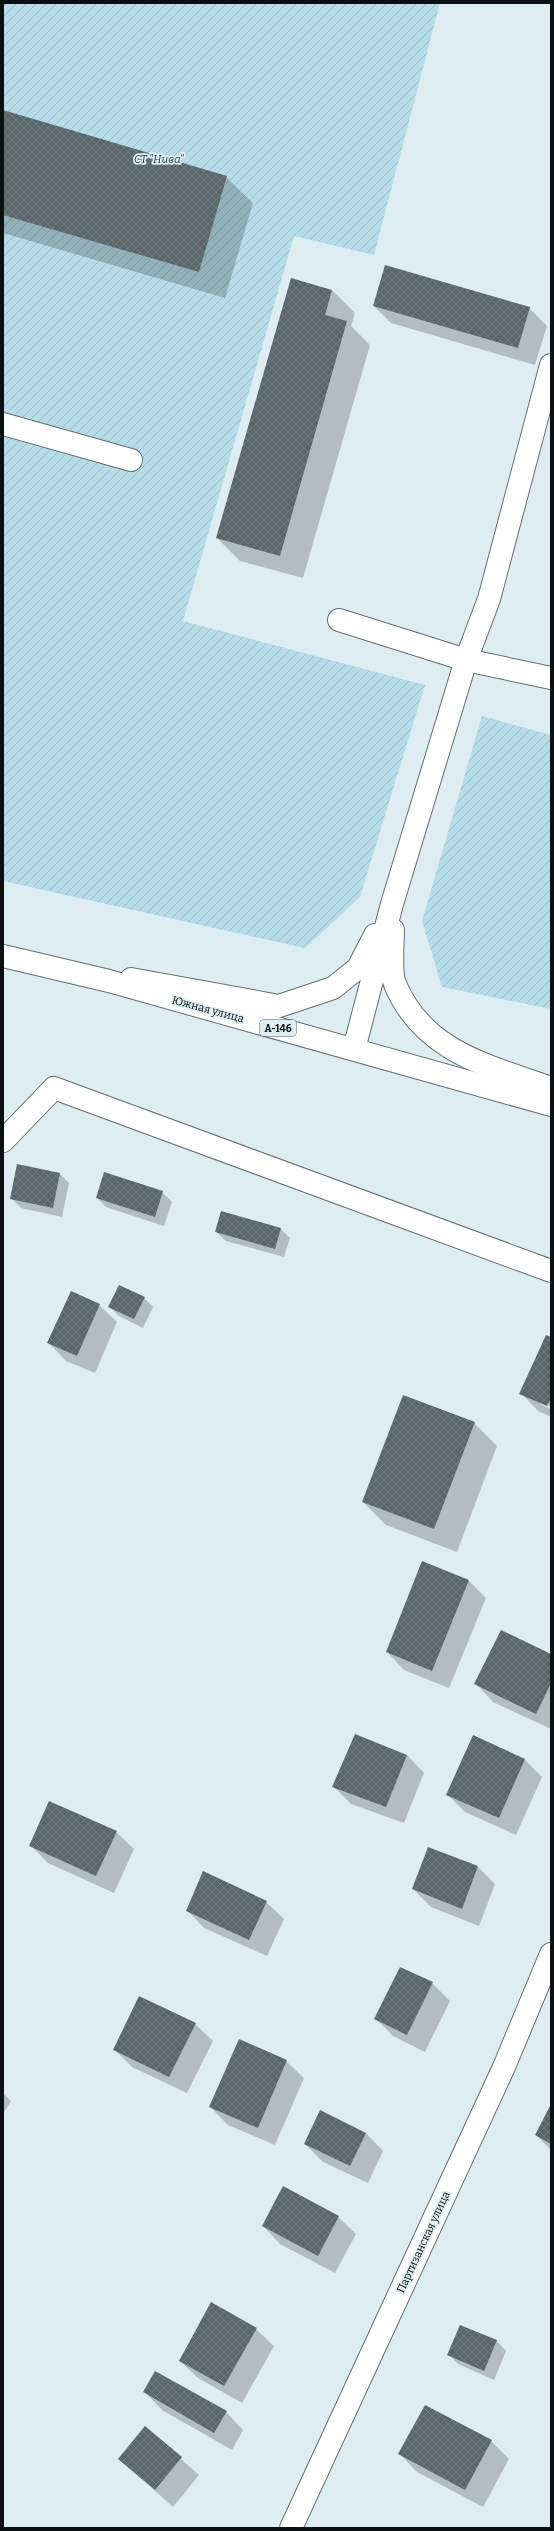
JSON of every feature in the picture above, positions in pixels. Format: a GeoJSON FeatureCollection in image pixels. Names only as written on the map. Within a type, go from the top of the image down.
{"type":"FeatureCollection","features":[{"type":"Feature","properties":{"kind":"main road"},"geometry":{"type":"LineString","coordinates":[[354,1049],[392,904],[466,660],[489,599],[551,364]]}},
{"type":"Feature","properties":{"kind":"main road"},"geometry":{"type":"LineString","coordinates":[[3,424],[131,460]]}},
{"type":"Feature","properties":{"kind":"main road"},"geometry":{"type":"LineString","coordinates":[[339,620],[466,660],[551,678]]}},
{"type":"Feature","properties":{"kind":"main road"},"geometry":{"type":"LineString","coordinates":[[3,956],[278,1006],[333,988],[358,968],[392,904]]}},
{"type":"Feature","properties":{"kind":"main road"},"geometry":{"type":"LineString","coordinates":[[392,904],[394,983],[421,1026],[462,1056],[551,1088]]}},
{"type":"Feature","properties":{"kind":"main road","name":"Южная улица"},"geometry":{"type":"LineString","coordinates":[[3,956],[109,981],[551,1105]]}},
{"type":"Feature","properties":{"kind":"main road"},"geometry":{"type":"LineString","coordinates":[[3,1141],[54,1088],[551,1271]]}},
{"type":"Feature","properties":{"kind":"main road","name":"Партизанская улица"},"geometry":{"type":"LineString","coordinates":[[291,2528],[504,2067],[551,1954]]}},
{"type":"Feature","properties":{"kind":"green space","name":"СТ \"Нива\""},"geometry":{"type":"Polygon","coordinates":[[[3,3],[440,3],[374,255],[294,236],[183,621],[425,685],[360,897],[305,948],[3,881],[3,3]]]}},
{"type":"Feature","properties":{"kind":"green space"},"geometry":{"type":"Polygon","coordinates":[[[482,716],[551,735],[551,1009],[442,987],[422,921],[482,716]]]}},
{"type":"Feature","properties":{"kind":"building"},"geometry":{"type":"Polygon","coordinates":[[[3,110],[227,176],[199,272],[3,215],[3,110]]]}},
{"type":"Feature","properties":{"kind":"building"},"geometry":{"type":"Polygon","coordinates":[[[385,265],[530,307],[518,348],[373,306],[385,265]]]}},
{"type":"Feature","properties":{"kind":"building"},"geometry":{"type":"Polygon","coordinates":[[[291,278],[332,290],[325,315],[347,321],[280,556],[216,538],[291,278]]]}},
{"type":"Feature","properties":{"kind":"building"},"geometry":{"type":"Polygon","coordinates":[[[17,1164],[60,1173],[53,1208],[10,1199],[17,1164]]]}},
{"type":"Feature","properties":{"kind":"building"},"geometry":{"type":"Polygon","coordinates":[[[104,1172],[163,1191],[155,1217],[96,1198],[104,1172]]]}},
{"type":"Feature","properties":{"kind":"building"},"geometry":{"type":"Polygon","coordinates":[[[221,1211],[281,1228],[275,1249],[215,1232],[221,1211]]]}},
{"type":"Feature","properties":{"kind":"building"},"geometry":{"type":"Polygon","coordinates":[[[119,1285],[145,1297],[134,1319],[108,1307],[119,1285]]]}},
{"type":"Feature","properties":{"kind":"building"},"geometry":{"type":"Polygon","coordinates":[[[71,1291],[100,1304],[77,1356],[47,1343],[71,1291]]]}},
{"type":"Feature","properties":{"kind":"building"},"geometry":{"type":"Polygon","coordinates":[[[546,1335],[551,1337],[551,1398],[547,1406],[519,1394],[546,1335]]]}},
{"type":"Feature","properties":{"kind":"building"},"geometry":{"type":"Polygon","coordinates":[[[403,1395],[475,1422],[434,1529],[362,1502],[403,1395]]]}},
{"type":"Feature","properties":{"kind":"building"},"geometry":{"type":"Polygon","coordinates":[[[422,1561],[469,1580],[432,1671],[386,1652],[422,1561]]]}},
{"type":"Feature","properties":{"kind":"building"},"geometry":{"type":"Polygon","coordinates":[[[501,1630],[551,1654],[551,1683],[536,1714],[474,1684],[501,1630]]]}},
{"type":"Feature","properties":{"kind":"building"},"geometry":{"type":"Polygon","coordinates":[[[355,1734],[407,1755],[386,1807],[332,1787],[355,1734]]]}},
{"type":"Feature","properties":{"kind":"building"},"geometry":{"type":"Polygon","coordinates":[[[473,1735],[525,1759],[499,1818],[446,1795],[473,1735]]]}},
{"type":"Feature","properties":{"kind":"building"},"geometry":{"type":"Polygon","coordinates":[[[49,1801],[117,1831],[96,1876],[29,1846],[49,1801]]]}},
{"type":"Feature","properties":{"kind":"building"},"geometry":{"type":"Polygon","coordinates":[[[428,1847],[478,1866],[462,1909],[412,1889],[428,1847]]]}},
{"type":"Feature","properties":{"kind":"building"},"geometry":{"type":"Polygon","coordinates":[[[203,1871],[267,1901],[249,1940],[186,1911],[203,1871]]]}},
{"type":"Feature","properties":{"kind":"building"},"geometry":{"type":"Polygon","coordinates":[[[400,1967],[433,1982],[407,2035],[374,2019],[400,1967]]]}},
{"type":"Feature","properties":{"kind":"building"},"geometry":{"type":"Polygon","coordinates":[[[139,1996],[196,2023],[169,2077],[113,2050],[139,1996]]]}},
{"type":"Feature","properties":{"kind":"building"},"geometry":{"type":"Polygon","coordinates":[[[239,2039],[287,2060],[258,2128],[209,2107],[239,2039]]]}},
{"type":"Feature","properties":{"kind":"building"},"geometry":{"type":"Polygon","coordinates":[[[551,2104],[551,2144],[535,2135],[551,2104]]]}},
{"type":"Feature","properties":{"kind":"building"},"geometry":{"type":"Polygon","coordinates":[[[320,2110],[366,2133],[350,2166],[304,2144],[320,2110]]]}},
{"type":"Feature","properties":{"kind":"building"},"geometry":{"type":"Polygon","coordinates":[[[283,2186],[339,2216],[318,2256],[262,2226],[283,2186]]]}},
{"type":"Feature","properties":{"kind":"building"},"geometry":{"type":"Polygon","coordinates":[[[211,2302],[257,2328],[224,2386],[179,2361],[211,2302]]]}},
{"type":"Feature","properties":{"kind":"building"},"geometry":{"type":"Polygon","coordinates":[[[460,2325],[497,2340],[484,2371],[447,2355],[460,2325]]]}},
{"type":"Feature","properties":{"kind":"building"},"geometry":{"type":"Polygon","coordinates":[[[155,2371],[227,2411],[214,2433],[143,2392],[155,2371]]]}},
{"type":"Feature","properties":{"kind":"building"},"geometry":{"type":"Polygon","coordinates":[[[425,2405],[492,2440],[465,2490],[398,2454],[425,2405]]]}},
{"type":"Feature","properties":{"kind":"building"},"geometry":{"type":"Polygon","coordinates":[[[145,2426],[182,2457],[155,2490],[118,2459],[145,2426]]]}}]}
